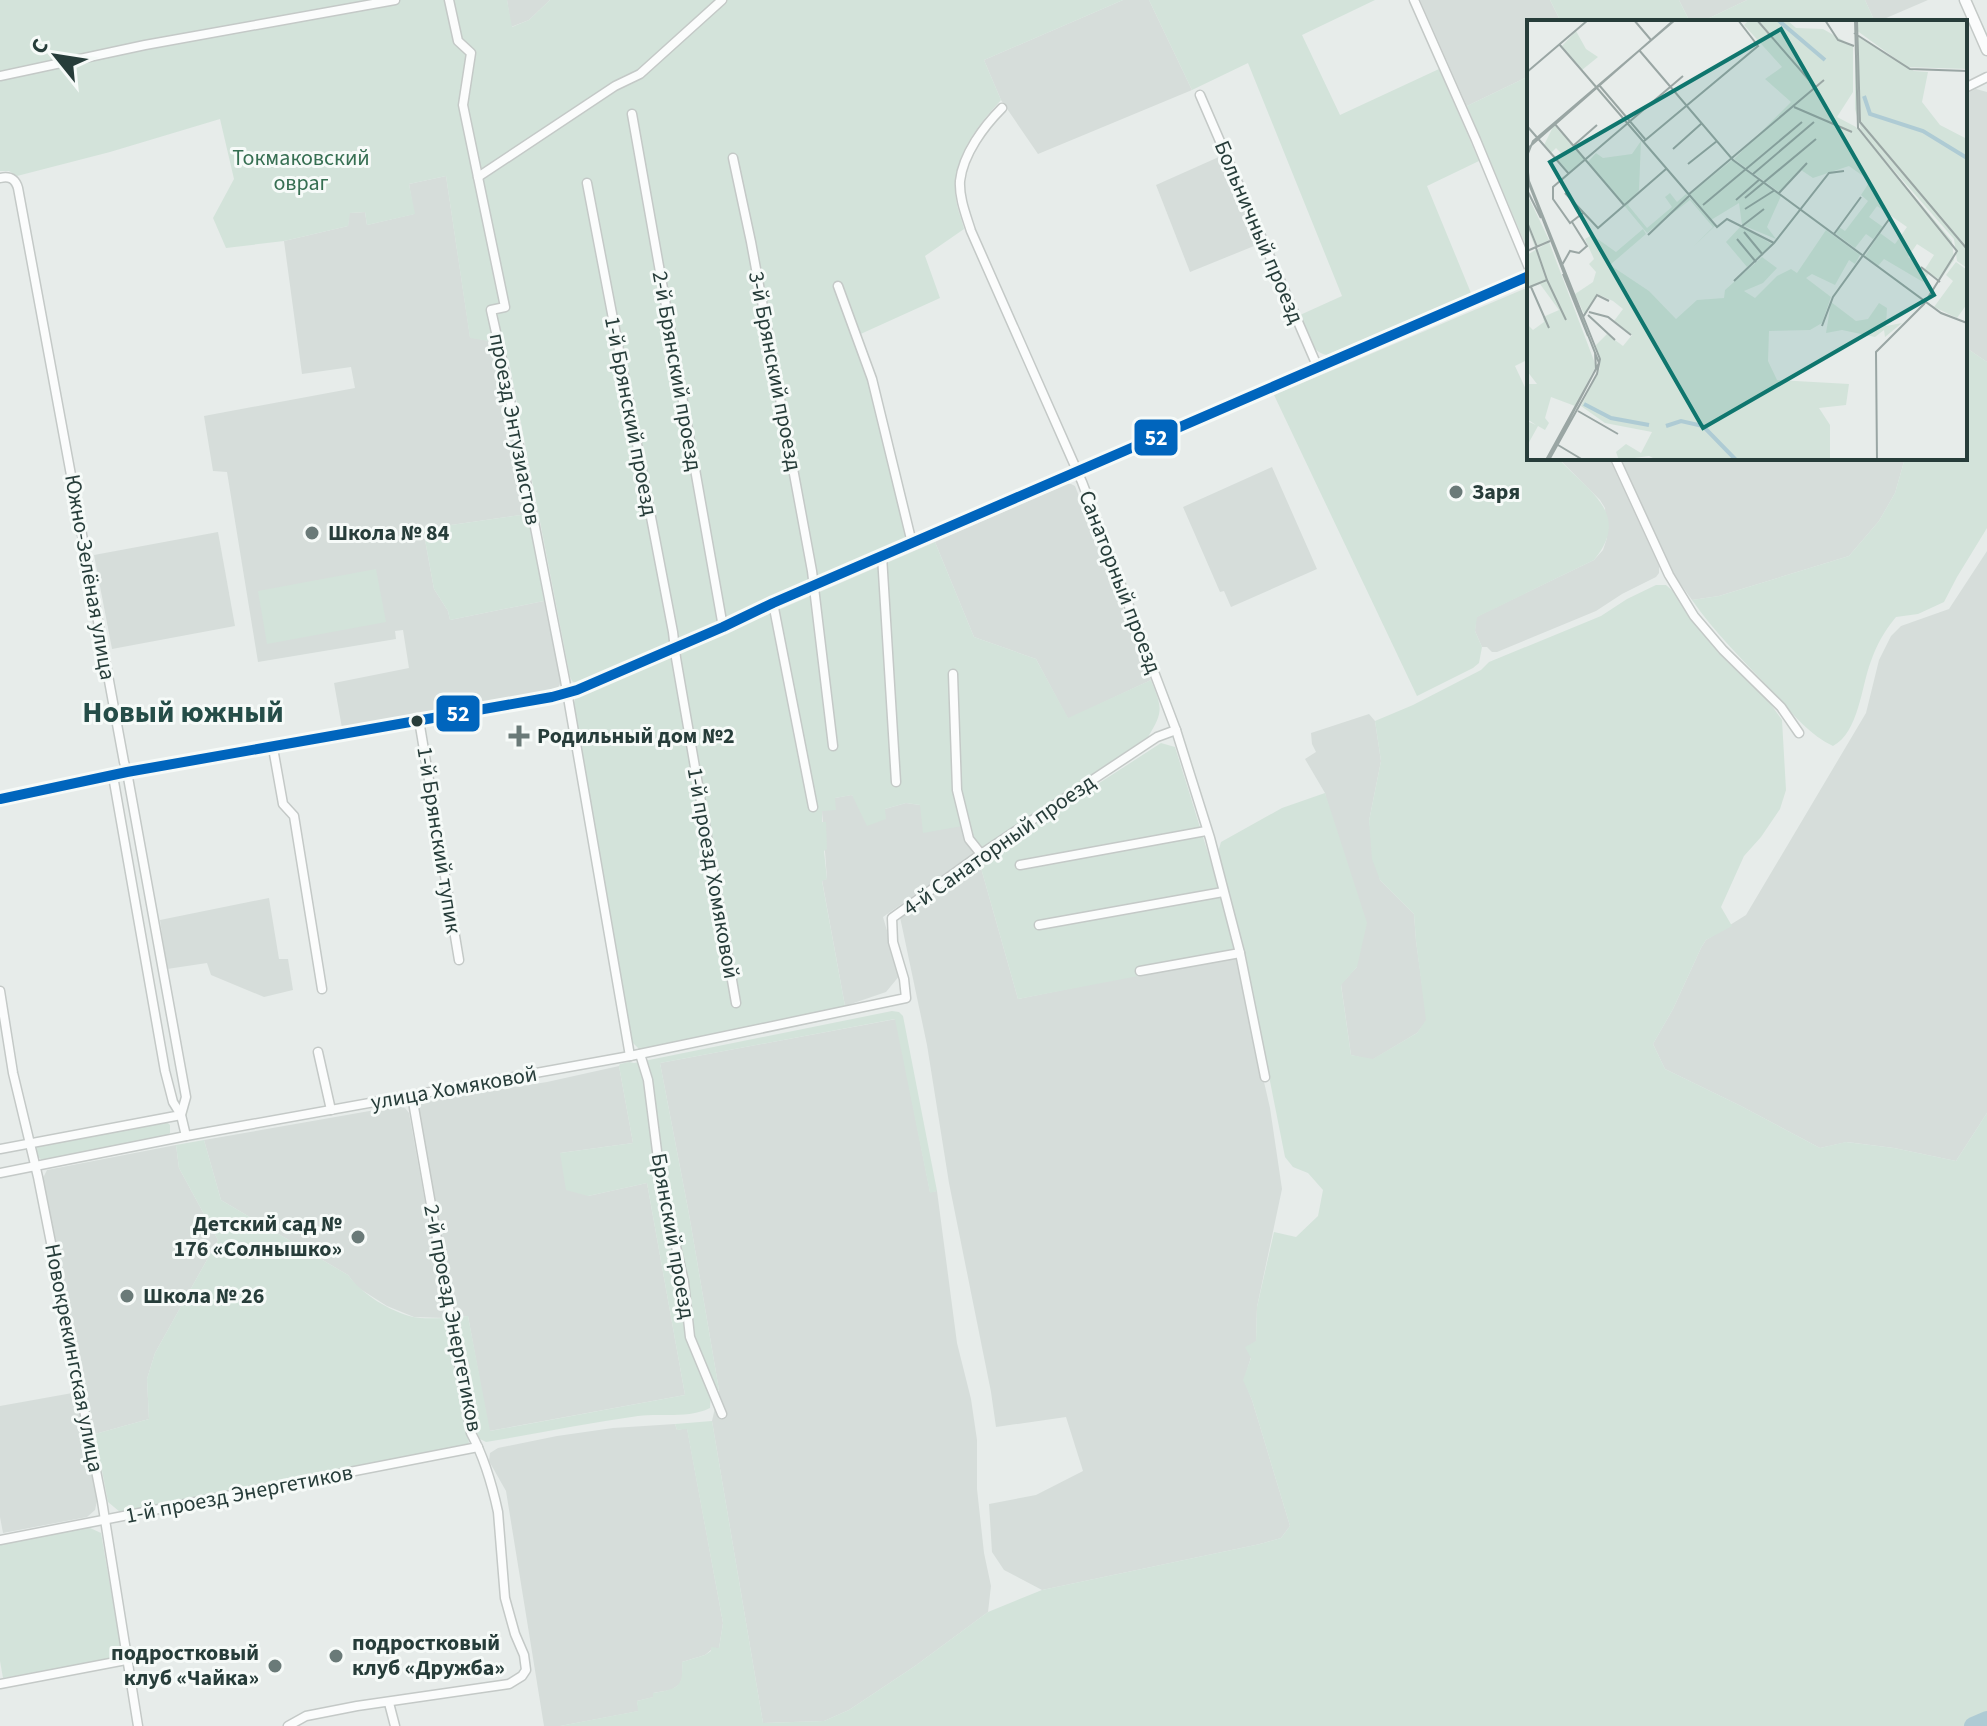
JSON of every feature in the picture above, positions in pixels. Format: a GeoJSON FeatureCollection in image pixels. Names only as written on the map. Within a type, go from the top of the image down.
{"type":"FeatureCollection","features":[{"type":"Feature","properties":{"kind":"street"},"geometry":{"type":"LineString","coordinates":[[0,76],[145,45],[395,0]]}},
{"type":"Feature","properties":{"kind":"street"},"geometry":{"type":"LineString","coordinates":[[449,0],[458,41],[471,53],[463,105],[478,177],[615,86],[640,74],[722,0]]}},
{"type":"Feature","properties":{"kind":"street"},"geometry":{"type":"LineString","coordinates":[[1414,0],[1527,263]]}},
{"type":"Feature","properties":{"kind":"street"},"geometry":{"type":"LineString","coordinates":[[1965,0],[1987,50]]}},
{"type":"Feature","properties":{"kind":"street"},"geometry":{"type":"LineString","coordinates":[[1967,87],[1987,77]]}},
{"type":"Feature","properties":{"kind":"street","name":"Больничный проезд"},"geometry":{"type":"LineString","coordinates":[[1200,95],[1318,368]]}},
{"type":"Feature","properties":{"kind":"street","name":"Санаторный проезд"},"geometry":{"type":"LineString","coordinates":[[1002,108],[969,155],[960,179],[961,198],[971,231],[1077,472],[1176,730],[1240,953],[1265,1077]]}},
{"type":"Feature","properties":{"kind":"street","name":"2-й Брянский проезд"},"geometry":{"type":"LineString","coordinates":[[632,114],[723,627]]}},
{"type":"Feature","properties":{"kind":"street","name":"3-й Брянский проезд"},"geometry":{"type":"LineString","coordinates":[[733,158],[813,586],[833,746]]}},
{"type":"Feature","properties":{"kind":"street","name":"Южно-Зелёная улица"},"geometry":{"type":"LineString","coordinates":[[0,178],[7,176],[15,180],[18,188],[186,1097],[181,1115],[182,1137]]}},
{"type":"Feature","properties":{"kind":"street","name":"проезд Энтузиастов"},"geometry":{"type":"LineString","coordinates":[[478,177],[505,307],[491,310],[567,693]]}},
{"type":"Feature","properties":{"kind":"street","name":"1-й Брянский проезд"},"geometry":{"type":"LineString","coordinates":[[587,183],[675,648]]}},
{"type":"Feature","properties":{"kind":"street"},"geometry":{"type":"LineString","coordinates":[[0,799],[127,772],[567,693],[1527,277]]}},
{"type":"Feature","properties":{"kind":"street"},"geometry":{"type":"LineString","coordinates":[[838,286],[872,379],[912,543]]}},
{"type":"Feature","properties":{"kind":"street"},"geometry":{"type":"LineString","coordinates":[[1616,460],[1669,575],[1694,616],[1723,650],[1781,707],[1799,733]]}},
{"type":"Feature","properties":{"kind":"street"},"geometry":{"type":"LineString","coordinates":[[882,556],[896,782]]}},
{"type":"Feature","properties":{"kind":"street"},"geometry":{"type":"LineString","coordinates":[[773,603],[813,807]]}},
{"type":"Feature","properties":{"kind":"street","name":"1-й проезд Хомяковой"},"geometry":{"type":"LineString","coordinates":[[675,648],[736,1003]]}},
{"type":"Feature","properties":{"kind":"street"},"geometry":{"type":"LineString","coordinates":[[953,674],[957,790],[969,839],[981,854]]}},
{"type":"Feature","properties":{"kind":"street","name":"Брянский проезд"},"geometry":{"type":"LineString","coordinates":[[567,693],[635,1055],[648,1080],[660,1175],[684,1282],[690,1337],[722,1414]]}},
{"type":"Feature","properties":{"kind":"street","name":"1-й Брянский тупик"},"geometry":{"type":"LineString","coordinates":[[419,720],[459,960]]}},
{"type":"Feature","properties":{"kind":"street","name":"4-й Санаторный проезд"},"geometry":{"type":"LineString","coordinates":[[906,998],[893,942],[892,918],[981,854],[1157,737],[1176,730]]}},
{"type":"Feature","properties":{"kind":"street"},"geometry":{"type":"LineString","coordinates":[[273,748],[283,804],[294,816],[322,989]]}},
{"type":"Feature","properties":{"kind":"street","name":"Южно-Зелёная улица"},"geometry":{"type":"LineString","coordinates":[[113,776],[165,1071],[173,1102],[181,1115]]}},
{"type":"Feature","properties":{"kind":"street"},"geometry":{"type":"LineString","coordinates":[[1020,865],[1206,831]]}},
{"type":"Feature","properties":{"kind":"street"},"geometry":{"type":"LineString","coordinates":[[1039,925],[1223,892]]}},
{"type":"Feature","properties":{"kind":"street"},"geometry":{"type":"LineString","coordinates":[[1140,971],[1240,953]]}},
{"type":"Feature","properties":{"kind":"street","name":"Новокрекингская улица"},"geometry":{"type":"LineString","coordinates":[[0,991],[13,1073],[35,1167],[105,1519],[138,1726]]}},
{"type":"Feature","properties":{"kind":"street","name":"улица Хомяковой"},"geometry":{"type":"LineString","coordinates":[[0,1173],[635,1055],[906,998]]}},
{"type":"Feature","properties":{"kind":"street"},"geometry":{"type":"LineString","coordinates":[[318,1052],[331,1110]]}},
{"type":"Feature","properties":{"kind":"street","name":"2-й проезд Энергетиков"},"geometry":{"type":"LineString","coordinates":[[389,1703],[509,1684],[526,1670],[505,1598],[498,1512],[485,1462],[471,1433],[412,1096]]}},
{"type":"Feature","properties":{"kind":"street"},"geometry":{"type":"LineString","coordinates":[[0,1149],[181,1115]]}},
{"type":"Feature","properties":{"kind":"street","name":"1-й проезд Энергетиков"},"geometry":{"type":"LineString","coordinates":[[0,1540],[478,1447]]}},
{"type":"Feature","properties":{"kind":"street"},"geometry":{"type":"LineString","coordinates":[[0,1684],[126,1660]]}},
{"type":"Feature","properties":{"kind":"street"},"geometry":{"type":"LineString","coordinates":[[288,1726],[306,1716],[389,1703],[395,1726]]}},
{"type":"Feature","properties":{"kind":"shaded area"},"geometry":{"type":"Polygon","coordinates":[[[507,0],[550,0],[529,20],[511,27],[507,0]]]}},
{"type":"Feature","properties":{"kind":"shaded area"},"geometry":{"type":"Polygon","coordinates":[[[1123,0],[1149,0],[1192,90],[1038,154],[1001,100],[984,60],[1123,0]]]}},
{"type":"Feature","properties":{"kind":"shaded area"},"geometry":{"type":"Polygon","coordinates":[[[1420,0],[1550,0],[1560,20],[1527,20],[1527,77],[1467,106],[1420,0]]]}},
{"type":"Feature","properties":{"kind":"shaded area"},"geometry":{"type":"Polygon","coordinates":[[[1679,0],[1747,0],[1705,20],[1689,20],[1679,0]]]}},
{"type":"Feature","properties":{"kind":"shaded area"},"geometry":{"type":"Polygon","coordinates":[[[1865,0],[1928,0],[1882,20],[1874,20],[1865,0]]]}},
{"type":"Feature","properties":{"kind":"shaded area"},"geometry":{"type":"Polygon","coordinates":[[[1976,89],[1987,92],[1987,362],[1967,348],[1967,93],[1976,89]]]}},
{"type":"Feature","properties":{"kind":"shaded area"},"geometry":{"type":"Polygon","coordinates":[[[1221,156],[1259,244],[1190,272],[1156,185],[1221,156]]]}},
{"type":"Feature","properties":{"kind":"shaded area"},"geometry":{"type":"Polygon","coordinates":[[[446,176],[470,337],[495,342],[528,514],[423,529],[434,589],[450,620],[544,601],[561,682],[557,690],[550,692],[342,728],[334,683],[409,668],[403,630],[395,631],[396,639],[258,662],[227,472],[213,471],[204,416],[355,388],[351,367],[302,374],[284,241],[348,226],[349,213],[365,212],[367,225],[414,214],[409,184],[446,176]]]}},
{"type":"Feature","properties":{"kind":"shaded area"},"geometry":{"type":"Polygon","coordinates":[[[1560,460],[1610,460],[1659,566],[1656,577],[1596,611],[1497,652],[1482,647],[1475,631],[1476,617],[1594,560],[1603,550],[1607,538],[1605,508],[1560,460]]]}},
{"type":"Feature","properties":{"kind":"shaded area"},"geometry":{"type":"Polygon","coordinates":[[[1621,460],[1904,460],[1895,493],[1879,521],[1849,556],[1719,596],[1692,600],[1674,575],[1621,460]]]}},
{"type":"Feature","properties":{"kind":"shaded area"},"geometry":{"type":"Polygon","coordinates":[[[1272,467],[1317,569],[1231,607],[1224,591],[1220,592],[1183,507],[1272,467]]]}},
{"type":"Feature","properties":{"kind":"shaded area"},"geometry":{"type":"Polygon","coordinates":[[[1067,484],[1075,486],[1151,680],[1068,719],[1036,659],[974,637],[935,542],[1067,484]]]}},
{"type":"Feature","properties":{"kind":"shaded area"},"geometry":{"type":"Polygon","coordinates":[[[218,532],[235,626],[112,649],[94,555],[218,532]]]}},
{"type":"Feature","properties":{"kind":"shaded area"},"geometry":{"type":"Polygon","coordinates":[[[1987,551],[1987,1113],[1956,1161],[1847,1142],[1820,1148],[1665,1069],[1653,1044],[1706,940],[1746,915],[1866,713],[1879,660],[1891,636],[1901,626],[1949,609],[1987,551]]]}},
{"type":"Feature","properties":{"kind":"shaded area"},"geometry":{"type":"Polygon","coordinates":[[[1369,714],[1375,721],[1381,761],[1369,821],[1380,880],[1414,914],[1427,1020],[1417,1033],[1372,1060],[1351,1055],[1341,984],[1357,967],[1325,793],[1305,759],[1316,752],[1311,733],[1369,714]]]}},
{"type":"Feature","properties":{"kind":"shaded area"},"geometry":{"type":"Polygon","coordinates":[[[851,795],[885,809],[906,803],[920,805],[968,824],[974,853],[883,917],[900,975],[886,992],[845,1006],[822,880],[827,879],[822,811],[835,798],[851,795]]]}},
{"type":"Feature","properties":{"kind":"shaded area"},"geometry":{"type":"Polygon","coordinates":[[[979,861],[1018,999],[1234,951],[1270,1108],[1282,1189],[1257,1307],[1256,1341],[1244,1380],[1290,1526],[1281,1538],[1042,1590],[1004,1570],[992,1552],[989,1504],[1036,1495],[1083,1471],[1066,1417],[996,1427],[949,1183],[927,1045],[900,917],[979,861]]]}},
{"type":"Feature","properties":{"kind":"shaded area"},"geometry":{"type":"Polygon","coordinates":[[[269,898],[279,959],[288,959],[293,990],[264,997],[211,975],[207,963],[167,969],[160,920],[269,898]]]}},
{"type":"Feature","properties":{"kind":"shaded area"},"geometry":{"type":"Polygon","coordinates":[[[896,1019],[930,1192],[937,1191],[957,1343],[971,1399],[977,1440],[977,1489],[991,1586],[988,1612],[849,1710],[824,1721],[763,1723],[712,1421],[719,1390],[660,1063],[896,1019]]]}},
{"type":"Feature","properties":{"kind":"shaded area"},"geometry":{"type":"Polygon","coordinates":[[[619,1066],[633,1143],[560,1153],[588,1196],[647,1183],[685,1395],[489,1431],[468,1316],[455,1317],[420,1103],[547,1082],[619,1066]]]}},
{"type":"Feature","properties":{"kind":"shaded area","name":"Детский сад № 176 «Солнышко»"},"geometry":{"type":"Polygon","coordinates":[[[398,1106],[409,1113],[446,1318],[414,1317],[387,1306],[357,1287],[348,1275],[221,1200],[204,1140],[398,1106]]]}},
{"type":"Feature","properties":{"kind":"shaded area","name":"Школа № 26"},"geometry":{"type":"Polygon","coordinates":[[[176,1145],[179,1168],[218,1240],[155,1353],[147,1379],[149,1419],[95,1434],[43,1178],[47,1170],[176,1145]]]}},
{"type":"Feature","properties":{"kind":"shaded area"},"geometry":{"type":"Polygon","coordinates":[[[78,1392],[97,1501],[95,1510],[87,1517],[3,1533],[0,1517],[0,1406],[78,1392]]]}},
{"type":"Feature","properties":{"kind":"shaded area"},"geometry":{"type":"Polygon","coordinates":[[[675,1424],[677,1430],[687,1428],[723,1623],[719,1648],[711,1648],[705,1655],[682,1662],[680,1684],[671,1690],[653,1693],[654,1697],[637,1701],[639,1711],[560,1726],[544,1726],[506,1491],[489,1461],[490,1453],[498,1448],[557,1436],[675,1424]]]}},
{"type":"Feature","properties":{"kind":"green space","name":"Токмаковский овраг"},"geometry":{"type":"Polygon","coordinates":[[[0,0],[507,0],[512,27],[529,20],[550,0],[1123,0],[984,60],[1001,100],[974,133],[957,170],[956,199],[964,229],[925,256],[940,298],[854,337],[869,382],[909,540],[577,685],[570,677],[509,361],[495,342],[470,338],[446,176],[409,184],[415,214],[367,225],[365,212],[350,213],[348,226],[284,241],[226,248],[213,218],[234,179],[220,119],[17,176],[9,171],[0,171],[0,0]]]}},
{"type":"Feature","properties":{"kind":"green space"},"geometry":{"type":"Polygon","coordinates":[[[1149,0],[1375,0],[1302,35],[1340,115],[1439,69],[1479,161],[1427,186],[1471,293],[1327,355],[1316,350],[1300,315],[1342,296],[1248,63],[1192,90],[1149,0]]]}},
{"type":"Feature","properties":{"kind":"green space"},"geometry":{"type":"Polygon","coordinates":[[[1550,0],[1679,0],[1689,20],[1560,20],[1550,0]]]}},
{"type":"Feature","properties":{"kind":"green space"},"geometry":{"type":"Polygon","coordinates":[[[1747,0],[1865,0],[1874,20],[1705,20],[1747,0]]]}},
{"type":"Feature","properties":{"kind":"green space"},"geometry":{"type":"Polygon","coordinates":[[[1527,77],[1527,248],[1467,106],[1527,77]]]}},
{"type":"Feature","properties":{"kind":"green space","name":"Заря"},"geometry":{"type":"Polygon","coordinates":[[[1527,290],[1527,360],[1515,366],[1527,392],[1527,460],[1560,460],[1592,492],[1607,516],[1609,529],[1605,543],[1594,560],[1477,617],[1475,631],[1482,647],[1479,663],[1417,696],[1274,395],[1527,290]]]}},
{"type":"Feature","properties":{"kind":"green space"},"geometry":{"type":"Polygon","coordinates":[[[1967,348],[1987,362],[1987,528],[1944,602],[1918,614],[1896,617],[1888,627],[1871,661],[1854,720],[1842,739],[1833,746],[1799,720],[1719,635],[1692,600],[1719,596],[1849,556],[1879,521],[1895,493],[1904,460],[1967,460],[1967,348]]]}},
{"type":"Feature","properties":{"kind":"green space"},"geometry":{"type":"Polygon","coordinates":[[[528,514],[544,601],[450,620],[434,589],[423,529],[528,514]]]}},
{"type":"Feature","properties":{"kind":"green space"},"geometry":{"type":"Polygon","coordinates":[[[935,542],[974,637],[1036,659],[1068,718],[1151,680],[1160,709],[1148,737],[974,853],[968,825],[923,833],[920,805],[906,803],[885,809],[886,819],[867,826],[852,795],[835,798],[836,810],[822,811],[822,822],[826,822],[827,849],[824,851],[827,879],[822,881],[845,1006],[640,1050],[632,1042],[575,698],[935,542]]]}},
{"type":"Feature","properties":{"kind":"green space"},"geometry":{"type":"Polygon","coordinates":[[[376,569],[386,622],[267,644],[258,591],[376,569]]]}},
{"type":"Feature","properties":{"kind":"green space"},"geometry":{"type":"Polygon","coordinates":[[[1656,585],[1666,585],[1675,593],[1717,650],[1770,703],[1782,720],[1786,790],[1780,809],[1744,856],[1721,907],[1732,926],[1706,940],[1653,1044],[1665,1069],[1820,1148],[1846,1142],[1956,1161],[1987,1113],[1987,1726],[560,1726],[638,1711],[637,1701],[677,1686],[682,1677],[682,1662],[705,1655],[711,1647],[719,1648],[723,1623],[687,1429],[677,1430],[675,1424],[712,1421],[763,1723],[824,1721],[849,1710],[988,1612],[1042,1590],[1281,1538],[1290,1526],[1252,1400],[1243,1380],[1251,1358],[1245,1347],[1256,1341],[1257,1307],[1274,1232],[1296,1237],[1318,1216],[1323,1190],[1308,1173],[1293,1167],[1285,1157],[1245,955],[1218,852],[1221,842],[1282,808],[1325,793],[1367,923],[1357,967],[1341,985],[1351,1055],[1373,1059],[1417,1033],[1426,1020],[1414,914],[1380,880],[1372,859],[1369,821],[1381,761],[1375,721],[1481,670],[1489,662],[1601,616],[1656,585]]]}},
{"type":"Feature","properties":{"kind":"green space"},"geometry":{"type":"Polygon","coordinates":[[[1161,743],[1175,747],[1219,888],[1234,951],[1222,960],[1018,999],[979,861],[1161,743]]]}},
{"type":"Feature","properties":{"kind":"green space"},"geometry":{"type":"Polygon","coordinates":[[[892,1011],[903,1016],[937,1191],[930,1193],[895,1019],[660,1063],[719,1390],[711,1394],[710,1408],[684,1415],[638,1416],[486,1442],[480,1439],[455,1317],[468,1316],[490,1431],[685,1395],[647,1183],[588,1196],[566,1190],[560,1153],[633,1143],[620,1064],[892,1011]]]}},
{"type":"Feature","properties":{"kind":"green space"},"geometry":{"type":"Polygon","coordinates":[[[163,1122],[170,1125],[170,1133],[165,1138],[43,1161],[37,1156],[36,1148],[40,1144],[163,1122]]]}},
{"type":"Feature","properties":{"kind":"green space"},"geometry":{"type":"Polygon","coordinates":[[[204,1140],[221,1200],[348,1275],[368,1295],[386,1306],[413,1317],[446,1318],[469,1443],[464,1447],[120,1512],[108,1502],[95,1434],[149,1419],[147,1379],[155,1353],[218,1240],[179,1168],[176,1145],[204,1140]]]}},
{"type":"Feature","properties":{"kind":"green space"},"geometry":{"type":"Polygon","coordinates":[[[88,1527],[101,1533],[120,1654],[115,1660],[3,1678],[0,1661],[0,1542],[88,1527]]]}},
{"type":"Feature","properties":{"kind":"waterway"},"geometry":{"type":"LineString","coordinates":[[1973,1726],[1987,1720]]}},
{"type":"Feature","properties":{"kind":"transit line","name":"52"},"geometry":{"type":"LineString","coordinates":[[0,799],[127,772],[552,697],[577,690],[1527,277]]}},
{"type":"Feature","properties":{"kind":"place","name":"Заря"},"geometry":{"type":"Point","coordinates":[1456,492]}},
{"type":"Feature","properties":{"kind":"place","name":"Школа № 84"},"geometry":{"type":"Point","coordinates":[312,533]}},
{"type":"Feature","properties":{"kind":"place","name":"Родильный дом №2"},"geometry":{"type":"Point","coordinates":[519,736]}},
{"type":"Feature","properties":{"kind":"place","name":"Детский сад № 176 «Солнышко»"},"geometry":{"type":"Point","coordinates":[358,1237]}},
{"type":"Feature","properties":{"kind":"place","name":"Школа № 26"},"geometry":{"type":"Point","coordinates":[127,1296]}},
{"type":"Feature","properties":{"kind":"place","name":"подростковый клуб «Дружба»"},"geometry":{"type":"Point","coordinates":[336,1656]}},
{"type":"Feature","properties":{"kind":"place","name":"подростковый клуб «Чайка»"},"geometry":{"type":"Point","coordinates":[275,1666]}},
{"type":"Feature","properties":{"kind":"district","name":"Новый южный"},"geometry":{"type":"Point","coordinates":[183,712]}}]}
